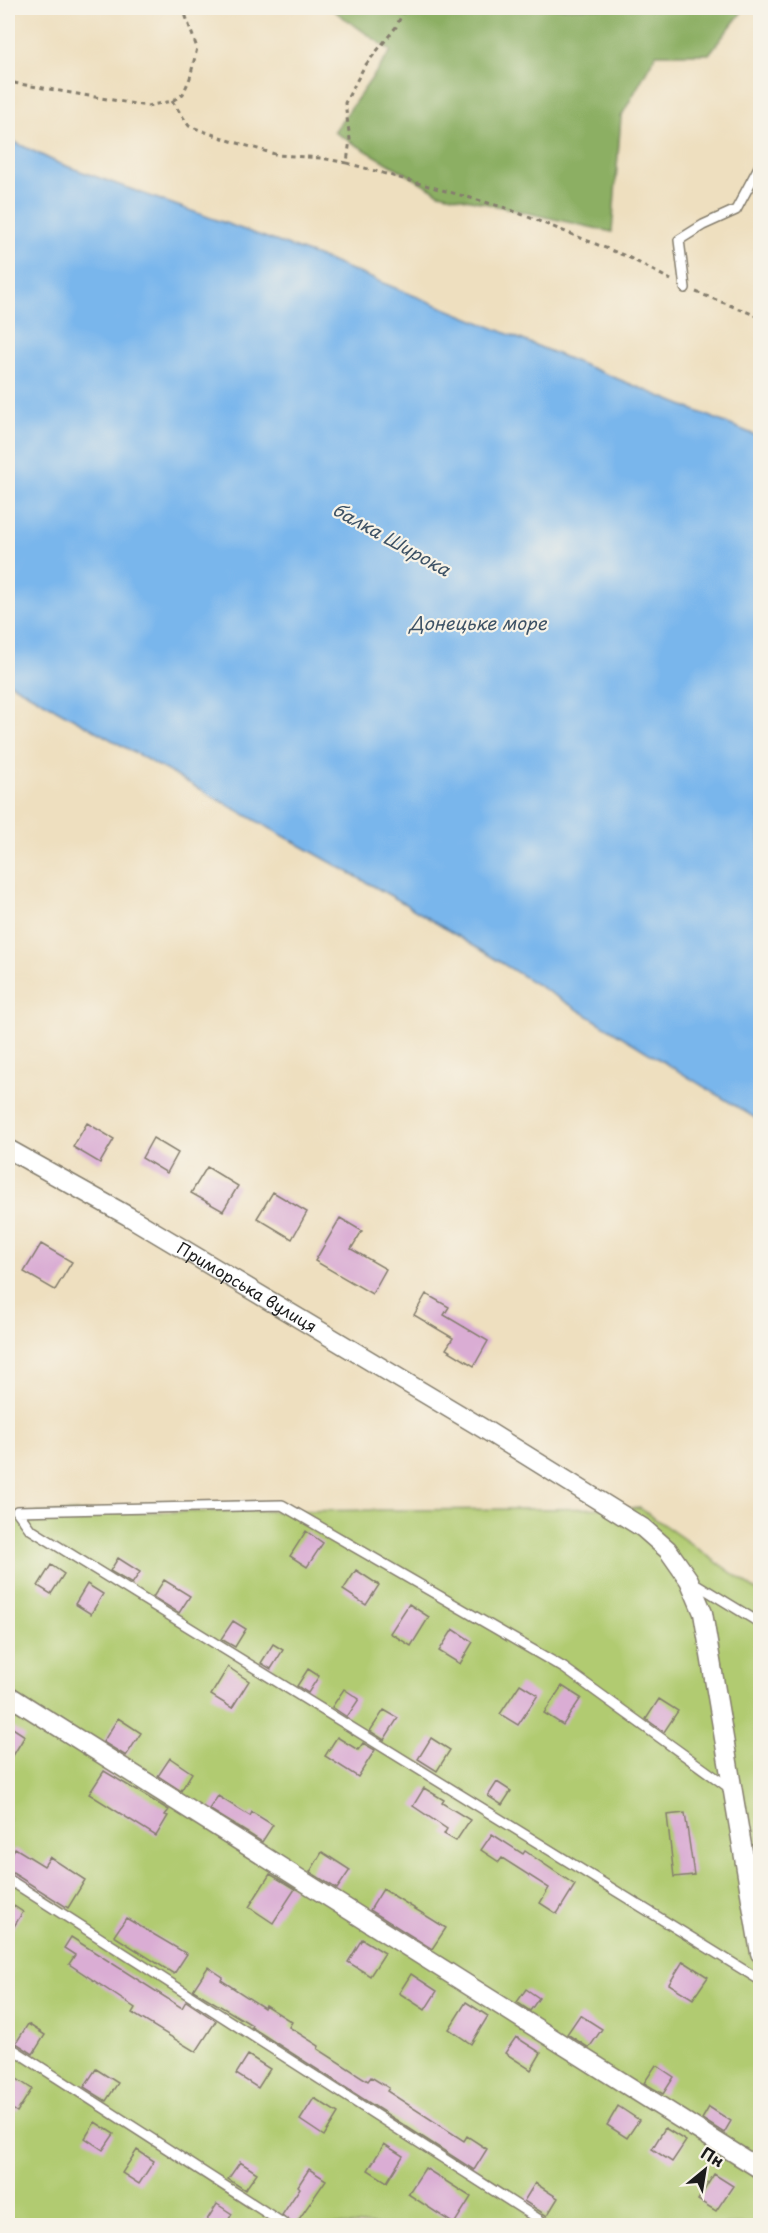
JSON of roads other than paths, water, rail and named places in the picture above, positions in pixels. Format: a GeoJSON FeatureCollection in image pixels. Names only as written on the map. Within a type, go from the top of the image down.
{"type":"FeatureCollection","features":[{"type":"Feature","properties":{"kind":"street","name":"Приморська вулиця"},"geometry":{"type":"LineString","coordinates":[[8,1149],[128,1216],[484,1429],[642,1528],[668,1550],[689,1580],[703,1613],[760,1953]]}},
{"type":"Feature","properties":{"kind":"street"},"geometry":{"type":"LineString","coordinates":[[8,1695],[760,2169]]}},
{"type":"Feature","properties":{"kind":"lane"},"geometry":{"type":"LineString","coordinates":[[685,288],[679,240],[703,225],[736,210],[760,165]]}},
{"type":"Feature","properties":{"kind":"lane"},"geometry":{"type":"LineString","coordinates":[[733,1790],[564,1668],[282,1505],[17,1511],[30,1529],[760,1980]]}},
{"type":"Feature","properties":{"kind":"lane"},"geometry":{"type":"LineString","coordinates":[[689,1580],[760,1623]]}},
{"type":"Feature","properties":{"kind":"lane"},"geometry":{"type":"LineString","coordinates":[[8,1879],[549,2226]]}},
{"type":"Feature","properties":{"kind":"lane"},"geometry":{"type":"LineString","coordinates":[[8,2046],[287,2226]]}},
{"type":"Feature","properties":{"kind":"water","name":"Донецьке море"},"geometry":{"type":"Polygon","coordinates":[[[8,139],[58,163],[317,256],[760,437],[760,1121],[400,901],[8,682],[8,139]]]}},
{"type":"Feature","properties":{"kind":"water label","name":"балка Широка"},"geometry":{"type":"Point","coordinates":[391,540]}}]}
